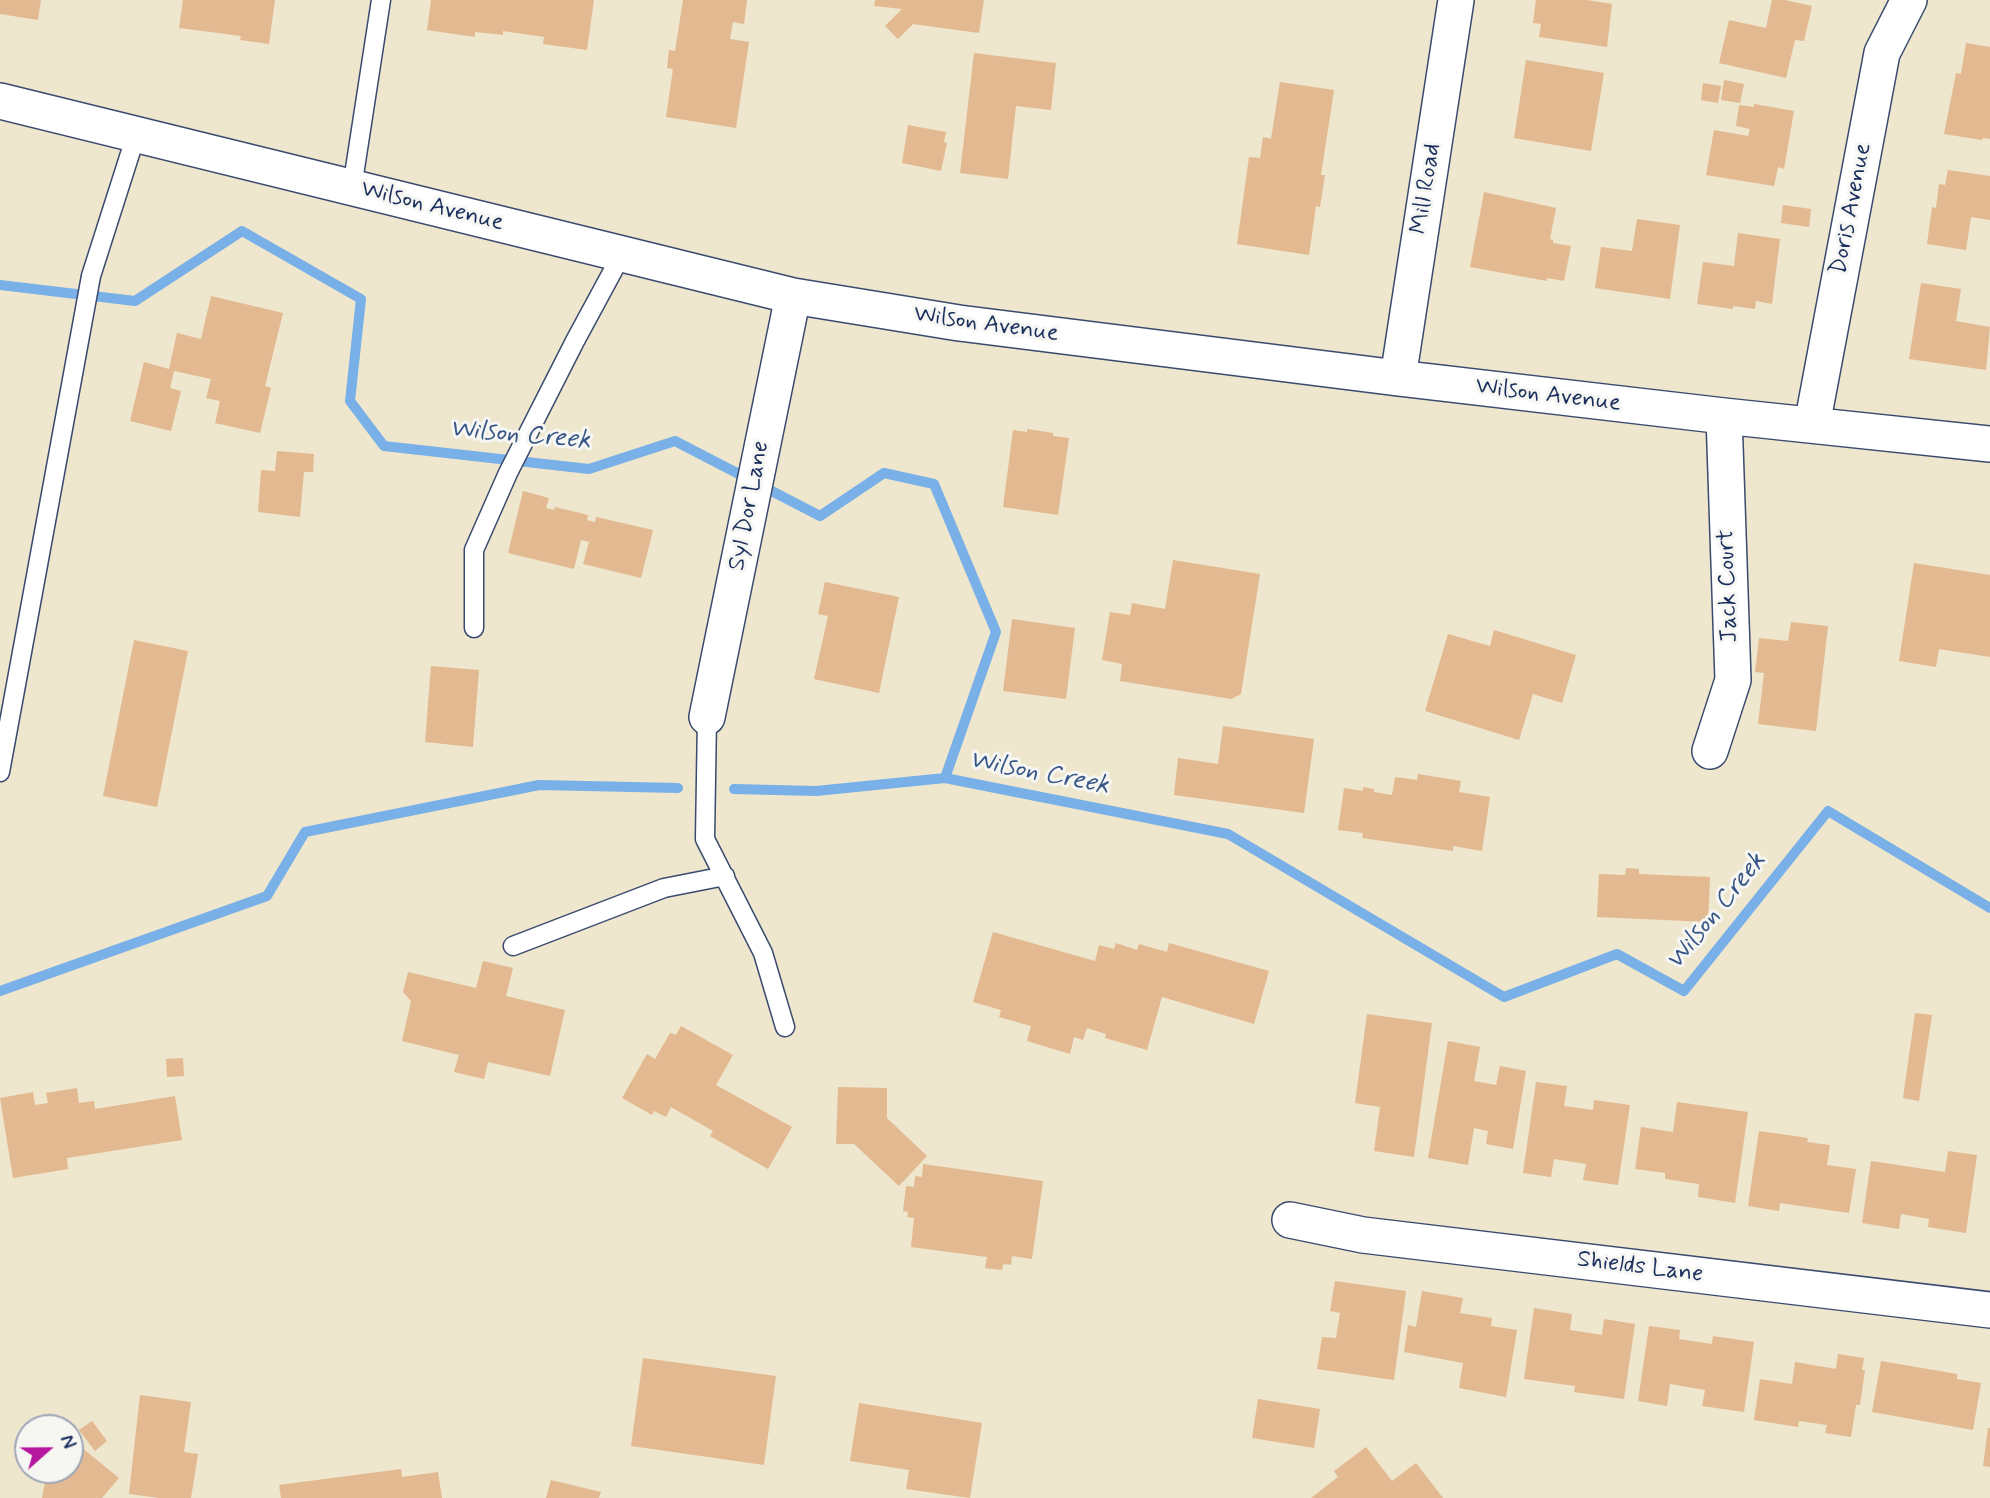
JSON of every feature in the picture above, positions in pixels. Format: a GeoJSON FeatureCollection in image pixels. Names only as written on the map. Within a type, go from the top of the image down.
{"type":"FeatureCollection","features":[{"type":"Feature","properties":{"kind":"street","name":"Mill Road"},"geometry":{"type":"LineString","coordinates":[[1398,378],[1456,0]]}},
{"type":"Feature","properties":{"kind":"street","name":"Doris Avenue"},"geometry":{"type":"LineString","coordinates":[[1812,425],[1882,53],[1909,0]]}},
{"type":"Feature","properties":{"kind":"street","name":"Wilson Avenue"},"geometry":{"type":"LineString","coordinates":[[0,101],[793,296],[958,323],[1398,378],[1990,444]]}},
{"type":"Feature","properties":{"kind":"street","name":"Syl Dor Lane"},"geometry":{"type":"LineString","coordinates":[[707,717],[793,296]]}},
{"type":"Feature","properties":{"kind":"street","name":"Jack Court"},"geometry":{"type":"LineString","coordinates":[[1710,751],[1733,680],[1724,416]]}},
{"type":"Feature","properties":{"kind":"street","name":"Shields Lane"},"geometry":{"type":"LineString","coordinates":[[1290,1220],[1363,1235],[1990,1310]]}},
{"type":"Feature","properties":{"kind":"lane"},"geometry":{"type":"LineString","coordinates":[[352,188],[381,0]]}},
{"type":"Feature","properties":{"kind":"lane"},"geometry":{"type":"LineString","coordinates":[[0,772],[91,276],[136,135]]}},
{"type":"Feature","properties":{"kind":"lane"},"geometry":{"type":"LineString","coordinates":[[474,628],[474,550],[508,473],[622,254]]}},
{"type":"Feature","properties":{"kind":"lane"},"geometry":{"type":"LineString","coordinates":[[707,717],[705,839],[763,953],[785,1027]]}},
{"type":"Feature","properties":{"kind":"lane"},"geometry":{"type":"LineString","coordinates":[[513,946],[664,888],[725,876]]}},
{"type":"Feature","properties":{"kind":"building"},"geometry":{"type":"Polygon","coordinates":[[[0,0],[41,0],[38,20],[0,14],[0,0]]]}},
{"type":"Feature","properties":{"kind":"building"},"geometry":{"type":"Polygon","coordinates":[[[183,0],[275,0],[269,44],[240,40],[241,36],[179,28],[183,0]]]}},
{"type":"Feature","properties":{"kind":"building"},"geometry":{"type":"Polygon","coordinates":[[[431,0],[594,0],[587,50],[543,44],[544,37],[503,31],[503,35],[475,32],[475,37],[427,30],[431,0]]]}},
{"type":"Feature","properties":{"kind":"building"},"geometry":{"type":"Polygon","coordinates":[[[683,0],[747,0],[744,24],[733,22],[730,39],[749,42],[736,128],[666,117],[673,69],[667,68],[669,50],[675,51],[683,0]]]}},
{"type":"Feature","properties":{"kind":"building"},"geometry":{"type":"Polygon","coordinates":[[[875,0],[984,0],[979,33],[913,24],[898,39],[885,26],[902,9],[874,6],[875,0]]]}},
{"type":"Feature","properties":{"kind":"building"},"geometry":{"type":"Polygon","coordinates":[[[1536,0],[1587,0],[1612,4],[1607,47],[1539,37],[1541,24],[1533,23],[1536,0]]]}},
{"type":"Feature","properties":{"kind":"building"},"geometry":{"type":"Polygon","coordinates":[[[1772,0],[1812,6],[1804,41],[1795,40],[1786,78],[1719,63],[1729,20],[1766,28],[1772,0]]]}},
{"type":"Feature","properties":{"kind":"building"},"geometry":{"type":"Polygon","coordinates":[[[1966,43],[1990,47],[1990,139],[1944,134],[1956,73],[1961,74],[1966,43]]]}},
{"type":"Feature","properties":{"kind":"building"},"geometry":{"type":"Polygon","coordinates":[[[974,53],[1056,63],[1051,110],[1016,106],[1008,179],[960,173],[974,53]]]}},
{"type":"Feature","properties":{"kind":"building"},"geometry":{"type":"Polygon","coordinates":[[[1526,60],[1604,73],[1591,151],[1514,138],[1526,60]]]}},
{"type":"Feature","properties":{"kind":"building"},"geometry":{"type":"Polygon","coordinates":[[[1724,80],[1744,84],[1740,103],[1721,100],[1724,80]]]}},
{"type":"Feature","properties":{"kind":"building"},"geometry":{"type":"Polygon","coordinates":[[[1280,82],[1334,90],[1321,175],[1325,175],[1320,207],[1316,206],[1309,255],[1237,244],[1249,157],[1260,158],[1263,137],[1271,139],[1280,82]]]}},
{"type":"Feature","properties":{"kind":"building"},"geometry":{"type":"Polygon","coordinates":[[[1703,83],[1721,86],[1718,103],[1701,100],[1703,83]]]}},
{"type":"Feature","properties":{"kind":"building"},"geometry":{"type":"Polygon","coordinates":[[[1754,104],[1794,111],[1784,169],[1778,167],[1774,186],[1706,175],[1714,130],[1748,136],[1750,129],[1736,126],[1739,105],[1754,107],[1754,104]]]}},
{"type":"Feature","properties":{"kind":"building"},"geometry":{"type":"Polygon","coordinates":[[[908,125],[946,132],[944,142],[947,143],[941,171],[902,163],[908,125]]]}},
{"type":"Feature","properties":{"kind":"building"},"geometry":{"type":"Polygon","coordinates":[[[1948,170],[1990,176],[1990,220],[1971,217],[1966,250],[1927,244],[1932,207],[1936,208],[1939,184],[1945,185],[1948,170]]]}},
{"type":"Feature","properties":{"kind":"building"},"geometry":{"type":"Polygon","coordinates":[[[1484,192],[1556,208],[1550,239],[1553,243],[1571,246],[1564,281],[1547,278],[1547,281],[1470,267],[1484,192]]]}},
{"type":"Feature","properties":{"kind":"building"},"geometry":{"type":"Polygon","coordinates":[[[1783,205],[1811,209],[1809,227],[1781,223],[1783,205]]]}},
{"type":"Feature","properties":{"kind":"building"},"geometry":{"type":"Polygon","coordinates":[[[1637,219],[1680,225],[1670,299],[1595,288],[1601,247],[1632,251],[1637,219]]]}},
{"type":"Feature","properties":{"kind":"building"},"geometry":{"type":"Polygon","coordinates":[[[1738,233],[1780,239],[1772,304],[1756,301],[1755,309],[1733,306],[1733,309],[1697,304],[1703,262],[1734,266],[1738,233]]]}},
{"type":"Feature","properties":{"kind":"building"},"geometry":{"type":"Polygon","coordinates":[[[1921,283],[1961,289],[1956,321],[1990,327],[1986,370],[1909,359],[1921,283]]]}},
{"type":"Feature","properties":{"kind":"building"},"geometry":{"type":"Polygon","coordinates":[[[211,296],[283,313],[265,386],[271,388],[260,433],[215,423],[220,401],[206,398],[211,379],[174,371],[170,388],[181,391],[171,431],[130,421],[144,362],[169,369],[177,333],[201,339],[211,296]]]}},
{"type":"Feature","properties":{"kind":"building"},"geometry":{"type":"Polygon","coordinates":[[[1027,429],[1069,438],[1058,515],[1003,507],[1013,430],[1027,432],[1027,429]]]}},
{"type":"Feature","properties":{"kind":"building"},"geometry":{"type":"Polygon","coordinates":[[[277,451],[314,454],[313,472],[304,472],[300,517],[258,512],[261,470],[275,471],[277,451]]]}},
{"type":"Feature","properties":{"kind":"building"},"geometry":{"type":"Polygon","coordinates":[[[523,491],[549,498],[546,508],[554,510],[555,507],[588,515],[587,520],[595,522],[596,517],[653,530],[641,578],[583,564],[589,542],[581,540],[574,569],[508,553],[523,491]]]}},
{"type":"Feature","properties":{"kind":"building"},"geometry":{"type":"Polygon","coordinates":[[[1173,560],[1260,574],[1241,694],[1231,699],[1120,681],[1122,664],[1102,660],[1110,612],[1130,615],[1132,603],[1165,609],[1173,560]]]}},
{"type":"Feature","properties":{"kind":"building"},"geometry":{"type":"Polygon","coordinates":[[[1914,563],[1990,575],[1990,657],[1939,649],[1936,667],[1899,661],[1914,563]]]}},
{"type":"Feature","properties":{"kind":"building"},"geometry":{"type":"Polygon","coordinates":[[[825,582],[899,597],[879,693],[814,679],[828,616],[818,614],[825,582]]]}},
{"type":"Feature","properties":{"kind":"building"},"geometry":{"type":"Polygon","coordinates":[[[1012,619],[1075,628],[1066,699],[1003,691],[1012,619]]]}},
{"type":"Feature","properties":{"kind":"building"},"geometry":{"type":"Polygon","coordinates":[[[1791,622],[1828,626],[1816,731],[1758,724],[1764,673],[1755,672],[1759,638],[1788,641],[1791,622]]]}},
{"type":"Feature","properties":{"kind":"building"},"geometry":{"type":"Polygon","coordinates":[[[1494,630],[1576,655],[1562,703],[1533,694],[1519,740],[1425,711],[1448,634],[1490,646],[1494,630]]]}},
{"type":"Feature","properties":{"kind":"building"},"geometry":{"type":"Polygon","coordinates":[[[134,640],[188,651],[157,807],[103,796],[134,640]]]}},
{"type":"Feature","properties":{"kind":"building"},"geometry":{"type":"Polygon","coordinates":[[[431,666],[479,670],[473,747],[425,742],[431,666]]]}},
{"type":"Feature","properties":{"kind":"building"},"geometry":{"type":"Polygon","coordinates":[[[1223,726],[1314,739],[1304,813],[1174,795],[1178,758],[1218,764],[1223,726]]]}},
{"type":"Feature","properties":{"kind":"building"},"geometry":{"type":"Polygon","coordinates":[[[1418,774],[1461,781],[1459,792],[1490,797],[1482,851],[1453,846],[1453,851],[1362,838],[1363,833],[1338,830],[1344,788],[1363,791],[1363,787],[1392,795],[1395,777],[1417,780],[1418,774]]]}},
{"type":"Feature","properties":{"kind":"building"},"geometry":{"type":"Polygon","coordinates":[[[1626,868],[1639,869],[1639,874],[1710,877],[1708,922],[1597,917],[1599,874],[1625,875],[1626,868]]]}},
{"type":"Feature","properties":{"kind":"building"},"geometry":{"type":"Polygon","coordinates":[[[993,932],[1095,961],[1099,945],[1114,949],[1116,943],[1137,950],[1139,944],[1167,952],[1169,943],[1269,971],[1254,1024],[1162,997],[1147,1050],[1105,1038],[1106,1034],[1087,1028],[1083,1040],[1074,1037],[1070,1054],[1027,1041],[1031,1026],[999,1017],[1001,1010],[973,1002],[993,932]]]}},
{"type":"Feature","properties":{"kind":"building"},"geometry":{"type":"Polygon","coordinates":[[[483,961],[513,968],[506,996],[565,1010],[550,1076],[488,1062],[484,1079],[454,1072],[459,1055],[402,1041],[411,1001],[403,992],[408,972],[476,988],[483,961]]]}},
{"type":"Feature","properties":{"kind":"building"},"geometry":{"type":"Polygon","coordinates":[[[1915,1013],[1932,1015],[1919,1101],[1903,1098],[1915,1013]]]}},
{"type":"Feature","properties":{"kind":"building"},"geometry":{"type":"Polygon","coordinates":[[[1367,1014],[1432,1023],[1414,1157],[1374,1151],[1380,1107],[1355,1103],[1367,1014]]]}},
{"type":"Feature","properties":{"kind":"building"},"geometry":{"type":"Polygon","coordinates":[[[681,1026],[733,1055],[716,1085],[792,1127],[768,1169],[710,1136],[713,1131],[671,1107],[666,1117],[654,1111],[652,1115],[622,1098],[647,1054],[655,1059],[670,1033],[676,1035],[681,1026]]]}},
{"type":"Feature","properties":{"kind":"building"},"geometry":{"type":"Polygon","coordinates":[[[1448,1041],[1480,1047],[1474,1081],[1496,1085],[1500,1066],[1526,1071],[1513,1149],[1486,1144],[1488,1131],[1474,1128],[1468,1165],[1428,1158],[1448,1041]]]}},
{"type":"Feature","properties":{"kind":"building"},"geometry":{"type":"Polygon","coordinates":[[[183,1058],[184,1076],[167,1077],[166,1059],[183,1058]]]}},
{"type":"Feature","properties":{"kind":"building"},"geometry":{"type":"Polygon","coordinates":[[[1536,1082],[1567,1086],[1564,1106],[1593,1110],[1594,1100],[1630,1105],[1618,1185],[1583,1180],[1586,1164],[1554,1159],[1551,1177],[1523,1173],[1536,1082]]]}},
{"type":"Feature","properties":{"kind":"building"},"geometry":{"type":"Polygon","coordinates":[[[838,1087],[887,1088],[887,1118],[927,1156],[899,1186],[854,1144],[836,1144],[838,1087]]]}},
{"type":"Feature","properties":{"kind":"building"},"geometry":{"type":"Polygon","coordinates":[[[77,1088],[79,1103],[94,1101],[95,1109],[175,1096],[182,1140],[67,1158],[68,1169],[13,1178],[0,1098],[33,1092],[35,1105],[48,1103],[46,1093],[77,1088]]]}},
{"type":"Feature","properties":{"kind":"building"},"geometry":{"type":"Polygon","coordinates":[[[1677,1102],[1748,1112],[1735,1203],[1698,1197],[1699,1184],[1665,1179],[1665,1173],[1635,1169],[1641,1127],[1673,1132],[1677,1102]]]}},
{"type":"Feature","properties":{"kind":"building"},"geometry":{"type":"Polygon","coordinates":[[[1759,1131],[1808,1138],[1807,1142],[1830,1145],[1827,1165],[1856,1169],[1849,1213],[1780,1203],[1779,1211],[1748,1206],[1759,1131]]]}},
{"type":"Feature","properties":{"kind":"building"},"geometry":{"type":"Polygon","coordinates":[[[1948,1151],[1977,1155],[1966,1233],[1928,1227],[1929,1219],[1901,1214],[1899,1229],[1862,1223],[1871,1161],[1945,1172],[1948,1151]]]}},
{"type":"Feature","properties":{"kind":"building"},"geometry":{"type":"Polygon","coordinates":[[[923,1164],[1043,1181],[1032,1259],[1012,1256],[1011,1265],[1003,1264],[1002,1270],[985,1268],[987,1257],[911,1247],[914,1218],[907,1217],[908,1212],[903,1211],[906,1186],[914,1187],[915,1176],[922,1177],[923,1164]]]}},
{"type":"Feature","properties":{"kind":"building"},"geometry":{"type":"Polygon","coordinates":[[[1335,1281],[1406,1291],[1394,1380],[1317,1369],[1322,1337],[1336,1338],[1340,1313],[1330,1311],[1335,1281]]]}},
{"type":"Feature","properties":{"kind":"building"},"geometry":{"type":"Polygon","coordinates":[[[1422,1291],[1463,1298],[1460,1313],[1492,1318],[1491,1326],[1517,1330],[1506,1397],[1459,1388],[1463,1363],[1404,1352],[1408,1325],[1416,1327],[1422,1291]]]}},
{"type":"Feature","properties":{"kind":"building"},"geometry":{"type":"Polygon","coordinates":[[[1534,1308],[1572,1314],[1570,1330],[1602,1335],[1604,1319],[1635,1324],[1624,1399],[1574,1392],[1575,1386],[1524,1379],[1534,1308]]]}},
{"type":"Feature","properties":{"kind":"building"},"geometry":{"type":"Polygon","coordinates":[[[1649,1326],[1680,1330],[1679,1339],[1712,1344],[1713,1336],[1754,1342],[1744,1412],[1702,1406],[1705,1390],[1670,1384],[1667,1406],[1638,1401],[1649,1326]]]}},
{"type":"Feature","properties":{"kind":"building"},"geometry":{"type":"Polygon","coordinates":[[[1838,1354],[1864,1358],[1860,1405],[1856,1405],[1851,1437],[1825,1433],[1827,1425],[1799,1421],[1798,1427],[1754,1420],[1760,1379],[1792,1384],[1795,1362],[1836,1369],[1838,1354]]]}},
{"type":"Feature","properties":{"kind":"building"},"geometry":{"type":"Polygon","coordinates":[[[643,1358],[776,1376],[764,1465],[631,1446],[643,1358]]]}},
{"type":"Feature","properties":{"kind":"building"},"geometry":{"type":"Polygon","coordinates":[[[1881,1361],[1957,1374],[1957,1379],[1981,1383],[1973,1430],[1872,1412],[1881,1361]]]}},
{"type":"Feature","properties":{"kind":"building"},"geometry":{"type":"Polygon","coordinates":[[[140,1395],[191,1402],[184,1452],[198,1454],[191,1498],[129,1494],[140,1395]]]}},
{"type":"Feature","properties":{"kind":"building"},"geometry":{"type":"Polygon","coordinates":[[[1258,1399],[1320,1409],[1314,1448],[1252,1438],[1258,1399]]]}},
{"type":"Feature","properties":{"kind":"building"},"geometry":{"type":"Polygon","coordinates":[[[859,1403],[982,1423],[970,1498],[906,1489],[909,1470],[850,1461],[859,1403]]]}},
{"type":"Feature","properties":{"kind":"building"},"geometry":{"type":"Polygon","coordinates":[[[92,1421],[107,1441],[95,1451],[84,1437],[84,1427],[92,1421]]]}},
{"type":"Feature","properties":{"kind":"building"},"geometry":{"type":"Polygon","coordinates":[[[1990,1428],[1990,1467],[1983,1466],[1990,1428]]]}},
{"type":"Feature","properties":{"kind":"building"},"geometry":{"type":"Polygon","coordinates":[[[1366,1447],[1392,1481],[1416,1463],[1443,1498],[1311,1498],[1338,1477],[1334,1471],[1366,1447]]]}},
{"type":"Feature","properties":{"kind":"building"},"geometry":{"type":"Polygon","coordinates":[[[84,1450],[119,1478],[102,1498],[42,1498],[45,1484],[84,1484],[84,1450]]]}},
{"type":"Feature","properties":{"kind":"building"},"geometry":{"type":"Polygon","coordinates":[[[401,1469],[402,1477],[438,1472],[442,1498],[281,1498],[279,1485],[401,1469]]]}},
{"type":"Feature","properties":{"kind":"building"},"geometry":{"type":"Polygon","coordinates":[[[551,1480],[601,1492],[599,1498],[546,1498],[551,1480]]]}},
{"type":"Feature","properties":{"kind":"waterway","name":"Wilson Creek"},"geometry":{"type":"LineString","coordinates":[[0,285],[135,301],[242,231],[361,299],[350,401],[384,446],[589,469],[675,441],[820,516],[884,473],[934,484],[996,632],[945,778],[1228,834],[1504,997],[1617,954],[1684,991],[1828,811],[1990,908]]}},
{"type":"Feature","properties":{"kind":"waterway"},"geometry":{"type":"LineString","coordinates":[[734,789],[816,791],[945,778]]}},
{"type":"Feature","properties":{"kind":"waterway"},"geometry":{"type":"LineString","coordinates":[[0,991],[267,896],[305,832],[539,785],[678,788]]}}]}
